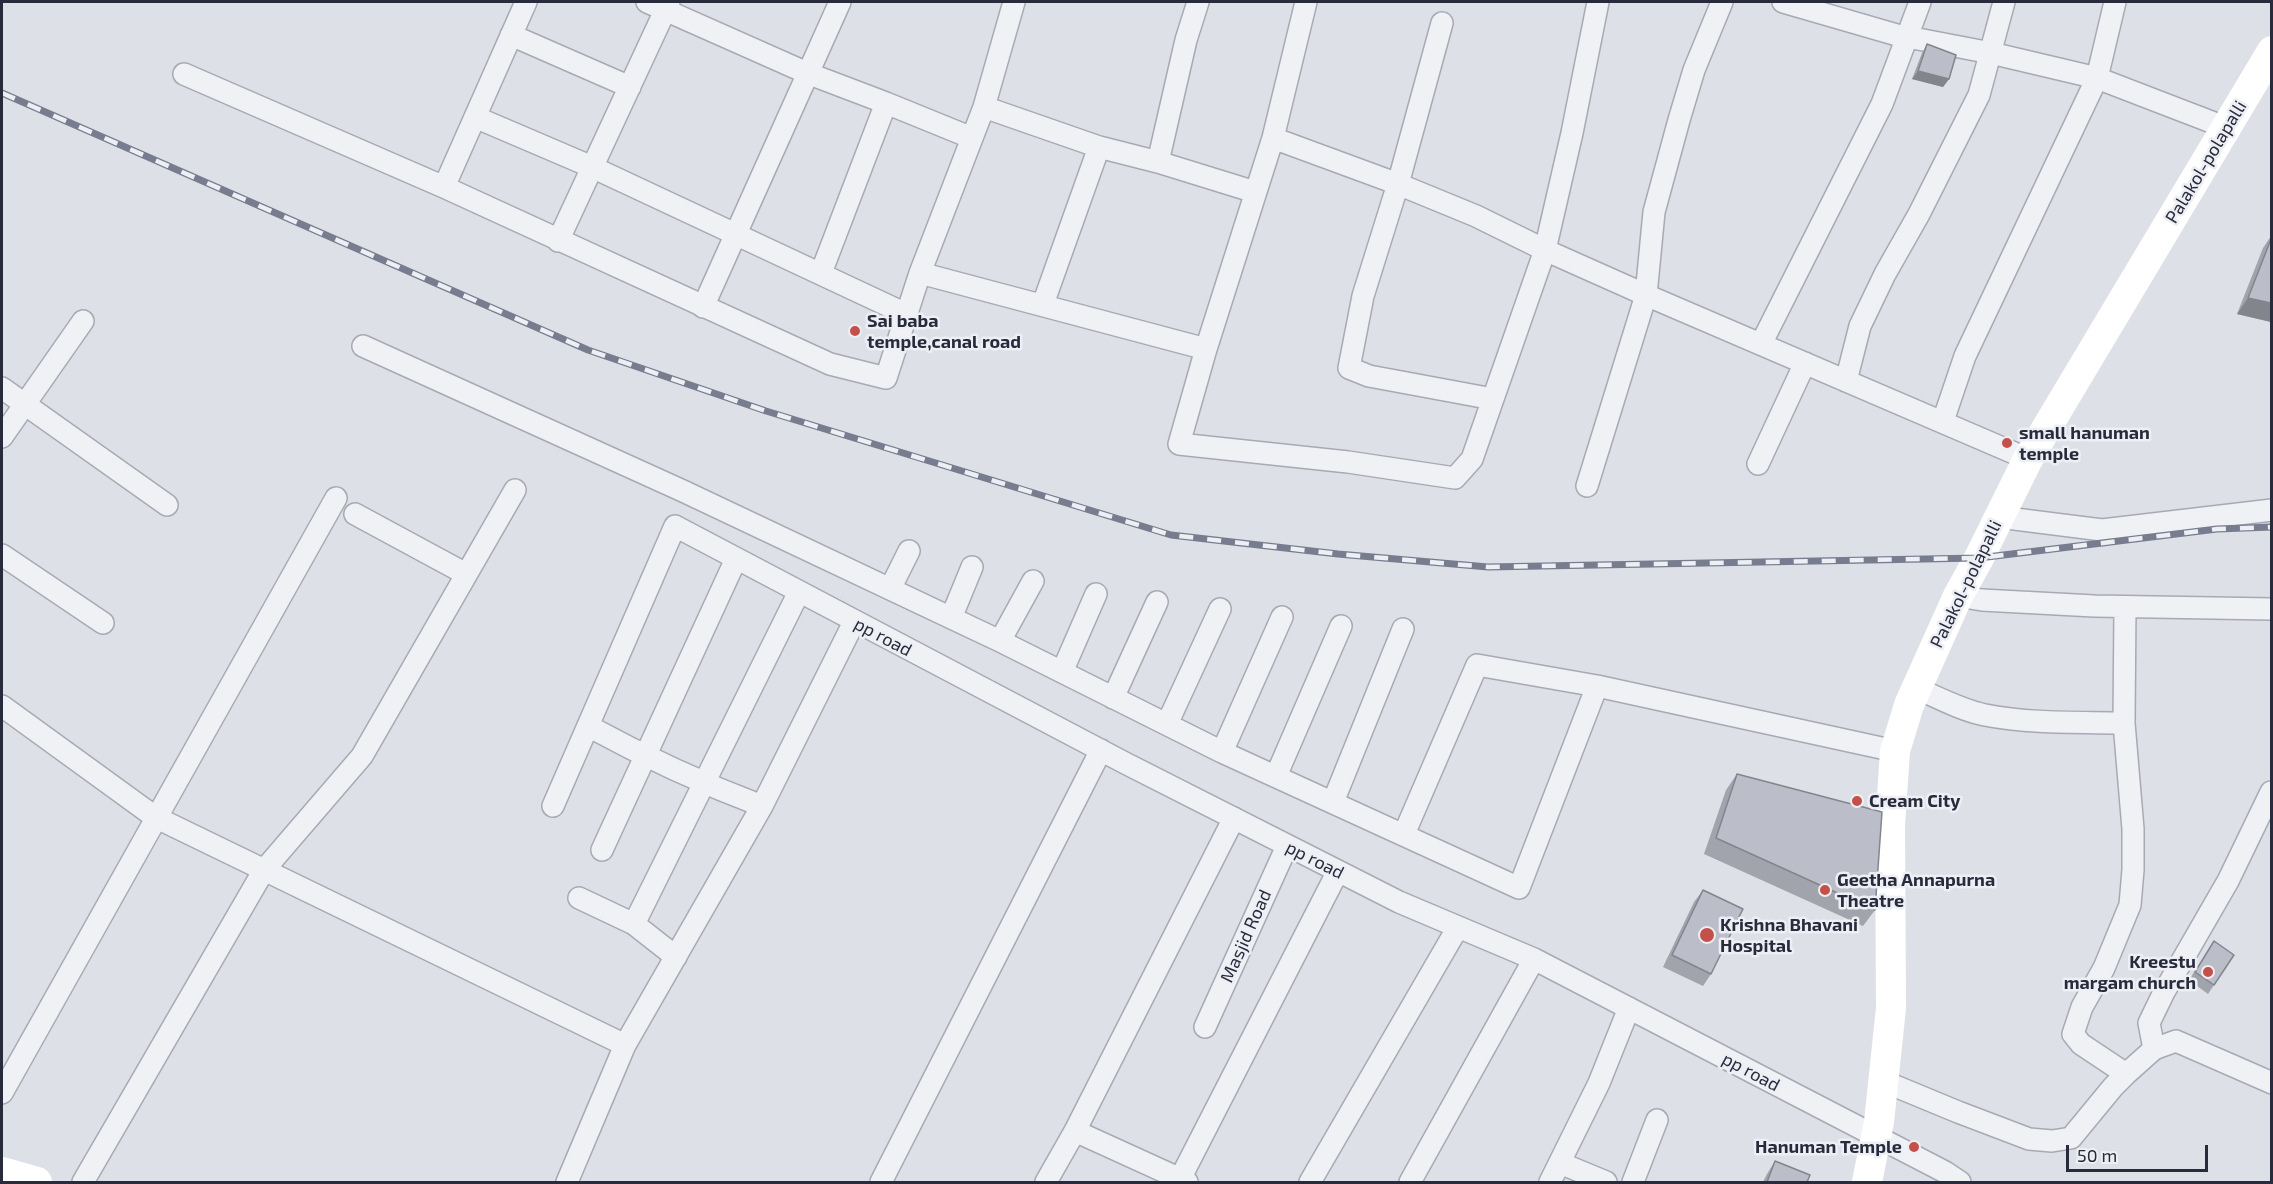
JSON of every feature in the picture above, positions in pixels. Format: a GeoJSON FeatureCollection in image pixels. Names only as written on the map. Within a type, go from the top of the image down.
{"type":"FeatureCollection","features":[{"type":"Feature","properties":{"kind":"street"},"geometry":{"type":"LineString","coordinates":[[444,187],[526,2]]}},
{"type":"Feature","properties":{"kind":"street"},"geometry":{"type":"LineString","coordinates":[[703,307],[840,2]]}},
{"type":"Feature","properties":{"kind":"street"},"geometry":{"type":"LineString","coordinates":[[184,74],[444,187],[830,364],[886,378],[920,273],[984,107],[1014,2]]}},
{"type":"Feature","properties":{"kind":"street"},"geometry":{"type":"LineString","coordinates":[[1158,162],[1186,40],[1198,2]]}},
{"type":"Feature","properties":{"kind":"street"},"geometry":{"type":"LineString","coordinates":[[1306,2],[1273,138],[1206,349],[1179,444],[1348,462],[1455,478],[1472,459],[1545,250],[1572,133],[1598,2]]}},
{"type":"Feature","properties":{"kind":"street"},"geometry":{"type":"LineString","coordinates":[[1587,486],[1646,295],[1654,212],[1694,70],[1722,2]]}},
{"type":"Feature","properties":{"kind":"street"},"geometry":{"type":"LineString","coordinates":[[1783,2],[1908,37],[1992,53],[2097,78],[2227,128]]}},
{"type":"Feature","properties":{"kind":"street"},"geometry":{"type":"LineString","coordinates":[[1761,344],[1882,104],[1920,2]]}},
{"type":"Feature","properties":{"kind":"street"},"geometry":{"type":"LineString","coordinates":[[1846,381],[1860,326],[1979,94],[2004,2]]}},
{"type":"Feature","properties":{"kind":"street"},"geometry":{"type":"LineString","coordinates":[[1943,421],[1965,357],[2097,78],[2115,2]]}},
{"type":"Feature","properties":{"kind":"street"},"geometry":{"type":"LineString","coordinates":[[558,241],[630,87],[660,4],[807,73],[972,138]]}},
{"type":"Feature","properties":{"kind":"street"},"geometry":{"type":"LineString","coordinates":[[1442,23],[1398,184],[1363,296],[1349,368],[1369,376],[1493,399]]}},
{"type":"Feature","properties":{"kind":"street"},"geometry":{"type":"LineString","coordinates":[[511,35],[630,87]]}},
{"type":"Feature","properties":{"kind":"street","name":"Palakol-polapalli"},"geometry":{"type":"LineString","coordinates":[[1867,1182],[1876,1137],[1891,1008],[1890,825],[1895,751],[1909,705],[1958,596],[2028,459],[2271,51]]}},
{"type":"Feature","properties":{"kind":"street"},"geometry":{"type":"LineString","coordinates":[[821,273],[886,103]]}},
{"type":"Feature","properties":{"kind":"street"},"geometry":{"type":"LineString","coordinates":[[984,107],[1099,147],[1158,162],[1255,192]]}},
{"type":"Feature","properties":{"kind":"street"},"geometry":{"type":"LineString","coordinates":[[475,117],[592,167],[906,314]]}},
{"type":"Feature","properties":{"kind":"street"},"geometry":{"type":"LineString","coordinates":[[1273,138],[1398,184],[1476,216],[1646,295],[2028,459]]}},
{"type":"Feature","properties":{"kind":"street"},"geometry":{"type":"LineString","coordinates":[[1043,304],[1099,147]]}},
{"type":"Feature","properties":{"kind":"street"},"geometry":{"type":"LineString","coordinates":[[920,273],[1206,349]]}},
{"type":"Feature","properties":{"kind":"street"},"geometry":{"type":"LineString","coordinates":[[2,437],[83,321]]}},
{"type":"Feature","properties":{"kind":"street"},"geometry":{"type":"LineString","coordinates":[[363,346],[683,491],[1000,641],[1222,752],[1518,888],[1597,686]]}},
{"type":"Feature","properties":{"kind":"street"},"geometry":{"type":"LineString","coordinates":[[1758,464],[1805,363]]}},
{"type":"Feature","properties":{"kind":"street"},"geometry":{"type":"LineString","coordinates":[[2,388],[167,505]]}},
{"type":"Feature","properties":{"kind":"street"},"geometry":{"type":"LineString","coordinates":[[83,1182],[264,870],[362,756],[515,490]]}},
{"type":"Feature","properties":{"kind":"street"},"geometry":{"type":"LineString","coordinates":[[2,1093],[336,498]]}},
{"type":"Feature","properties":{"kind":"street"},"geometry":{"type":"LineString","coordinates":[[1999,517],[2102,530],[2271,510]]}},
{"type":"Feature","properties":{"kind":"street"},"geometry":{"type":"LineString","coordinates":[[355,514],[466,574]]}},
{"type":"Feature","properties":{"kind":"street","name":"pp road"},"geometry":{"type":"LineString","coordinates":[[588,726],[675,526],[1287,846],[1399,902],[1534,959],[1945,1172],[1960,1182]]}},
{"type":"Feature","properties":{"kind":"street"},"geometry":{"type":"LineString","coordinates":[[890,589],[909,551]]}},
{"type":"Feature","properties":{"kind":"street"},"geometry":{"type":"LineString","coordinates":[[2,555],[103,623]]}},
{"type":"Feature","properties":{"kind":"street"},"geometry":{"type":"LineString","coordinates":[[602,850],[736,559]]}},
{"type":"Feature","properties":{"kind":"street"},"geometry":{"type":"LineString","coordinates":[[951,618],[972,567]]}},
{"type":"Feature","properties":{"kind":"street"},"geometry":{"type":"LineString","coordinates":[[1000,641],[1033,581]]}},
{"type":"Feature","properties":{"kind":"street"},"geometry":{"type":"LineString","coordinates":[[634,924],[799,592]]}},
{"type":"Feature","properties":{"kind":"street"},"geometry":{"type":"LineString","coordinates":[[1062,672],[1096,594]]}},
{"type":"Feature","properties":{"kind":"street"},"geometry":{"type":"LineString","coordinates":[[1958,596],[1982,600],[2126,607],[2271,609]]}},
{"type":"Feature","properties":{"kind":"street"},"geometry":{"type":"LineString","coordinates":[[1113,698],[1157,602]]}},
{"type":"Feature","properties":{"kind":"street"},"geometry":{"type":"LineString","coordinates":[[2126,607],[2124,723],[2133,829],[2130,905],[2104,968],[2082,1007],[2073,1034],[2081,1044],[2126,1074]]}},
{"type":"Feature","properties":{"kind":"street"},"geometry":{"type":"LineString","coordinates":[[1167,724],[1220,609]]}},
{"type":"Feature","properties":{"kind":"street"},"geometry":{"type":"LineString","coordinates":[[1222,752],[1282,617]]}},
{"type":"Feature","properties":{"kind":"street"},"geometry":{"type":"LineString","coordinates":[[567,1182],[625,1045],[762,806],[854,621]]}},
{"type":"Feature","properties":{"kind":"street"},"geometry":{"type":"LineString","coordinates":[[1276,776],[1341,626]]}},
{"type":"Feature","properties":{"kind":"street"},"geometry":{"type":"LineString","coordinates":[[1333,802],[1403,629]]}},
{"type":"Feature","properties":{"kind":"street"},"geometry":{"type":"LineString","coordinates":[[1404,834],[1477,665],[1597,686],[1895,751]]}},
{"type":"Feature","properties":{"kind":"street"},"geometry":{"type":"LineString","coordinates":[[1916,688],[1961,708],[1984,715],[2019,720],[2124,723]]}},
{"type":"Feature","properties":{"kind":"street"},"geometry":{"type":"LineString","coordinates":[[2,706],[155,817],[625,1045]]}},
{"type":"Feature","properties":{"kind":"street"},"geometry":{"type":"LineString","coordinates":[[553,806],[588,726],[644,757],[704,784],[762,806]]}},
{"type":"Feature","properties":{"kind":"street"},"geometry":{"type":"LineString","coordinates":[[881,1182],[1101,750]]}},
{"type":"Feature","properties":{"kind":"street"},"geometry":{"type":"LineString","coordinates":[[2154,1049],[2149,1023],[2164,992],[2228,881],[2271,792]]}},
{"type":"Feature","properties":{"kind":"street"},"geometry":{"type":"LineString","coordinates":[[1046,1182],[1075,1131],[1234,818]]}},
{"type":"Feature","properties":{"kind":"street","name":"Masjid Road"},"geometry":{"type":"LineString","coordinates":[[1205,1027],[1287,846]]}},
{"type":"Feature","properties":{"kind":"street"},"geometry":{"type":"LineString","coordinates":[[1075,1131],[1184,1181],[1338,872]]}},
{"type":"Feature","properties":{"kind":"street"},"geometry":{"type":"LineString","coordinates":[[579,897],[634,924],[676,957]]}},
{"type":"Feature","properties":{"kind":"street"},"geometry":{"type":"LineString","coordinates":[[1310,1182],[1458,927]]}},
{"type":"Feature","properties":{"kind":"street"},"geometry":{"type":"LineString","coordinates":[[1410,1182],[1534,959]]}},
{"type":"Feature","properties":{"kind":"street"},"geometry":{"type":"LineString","coordinates":[[1550,1182],[1599,1083],[1629,1008]]}},
{"type":"Feature","properties":{"kind":"street"},"geometry":{"type":"LineString","coordinates":[[1883,1081],[2029,1139],[2052,1141],[2071,1138],[2126,1074],[2154,1049],[2176,1041],[2271,1083]]}},
{"type":"Feature","properties":{"kind":"street"},"geometry":{"type":"LineString","coordinates":[[1634,1182],[1657,1120]]}},
{"type":"Feature","properties":{"kind":"street"},"geometry":{"type":"LineString","coordinates":[[1560,1163],[1606,1182]]}},
{"type":"Feature","properties":{"kind":"street"},"geometry":{"type":"LineString","coordinates":[[2,1172],[37,1182]]}},
{"type":"Feature","properties":{"kind":"building"},"geometry":{"type":"Polygon","coordinates":[[[1927,44],[1956,55],[1949,79],[1918,71],[1927,44]]]}},
{"type":"Feature","properties":{"kind":"building"},"geometry":{"type":"Polygon","coordinates":[[[2271,239],[2271,303],[2248,298],[2271,239]]]}},
{"type":"Feature","properties":{"kind":"building","name":"Geetha Annapurna Theatre"},"geometry":{"type":"Polygon","coordinates":[[[1737,774],[1882,812],[1875,910],[1716,838],[1737,774]]]}},
{"type":"Feature","properties":{"kind":"building"},"geometry":{"type":"Polygon","coordinates":[[[1703,890],[1743,909],[1711,974],[1672,955],[1703,890]]]}},
{"type":"Feature","properties":{"kind":"building","name":"Kreestu margam church"},"geometry":{"type":"Polygon","coordinates":[[[2214,941],[2234,955],[2214,985],[2195,972],[2214,941]]]}},
{"type":"Feature","properties":{"kind":"building"},"geometry":{"type":"Polygon","coordinates":[[[1775,1161],[1810,1175],[1807,1182],[1767,1182],[1775,1161]]]}},
{"type":"Feature","properties":{"kind":"railway"},"geometry":{"type":"LineString","coordinates":[[2,93],[588,350],[766,411],[1171,535],[1338,554],[1488,567],[1979,558],[2217,529],[2272,527]]}},
{"type":"Feature","properties":{"kind":"place","name":"Sai baba temple,canal road"},"geometry":{"type":"Point","coordinates":[855,331]}},
{"type":"Feature","properties":{"kind":"place","name":"small hanuman temple"},"geometry":{"type":"Point","coordinates":[2007,443]}},
{"type":"Feature","properties":{"kind":"place","name":"Cream City"},"geometry":{"type":"Point","coordinates":[1857,801]}},
{"type":"Feature","properties":{"kind":"place","name":"Geetha Annapurna Theatre"},"geometry":{"type":"Point","coordinates":[1825,890]}},
{"type":"Feature","properties":{"kind":"place","name":"Krishna Bhavani Hospital"},"geometry":{"type":"Point","coordinates":[1707,935]}},
{"type":"Feature","properties":{"kind":"place","name":"Kreestu margam church"},"geometry":{"type":"Point","coordinates":[2208,972]}},
{"type":"Feature","properties":{"kind":"place","name":"Hanuman Temple"},"geometry":{"type":"Point","coordinates":[1914,1147]}}]}
